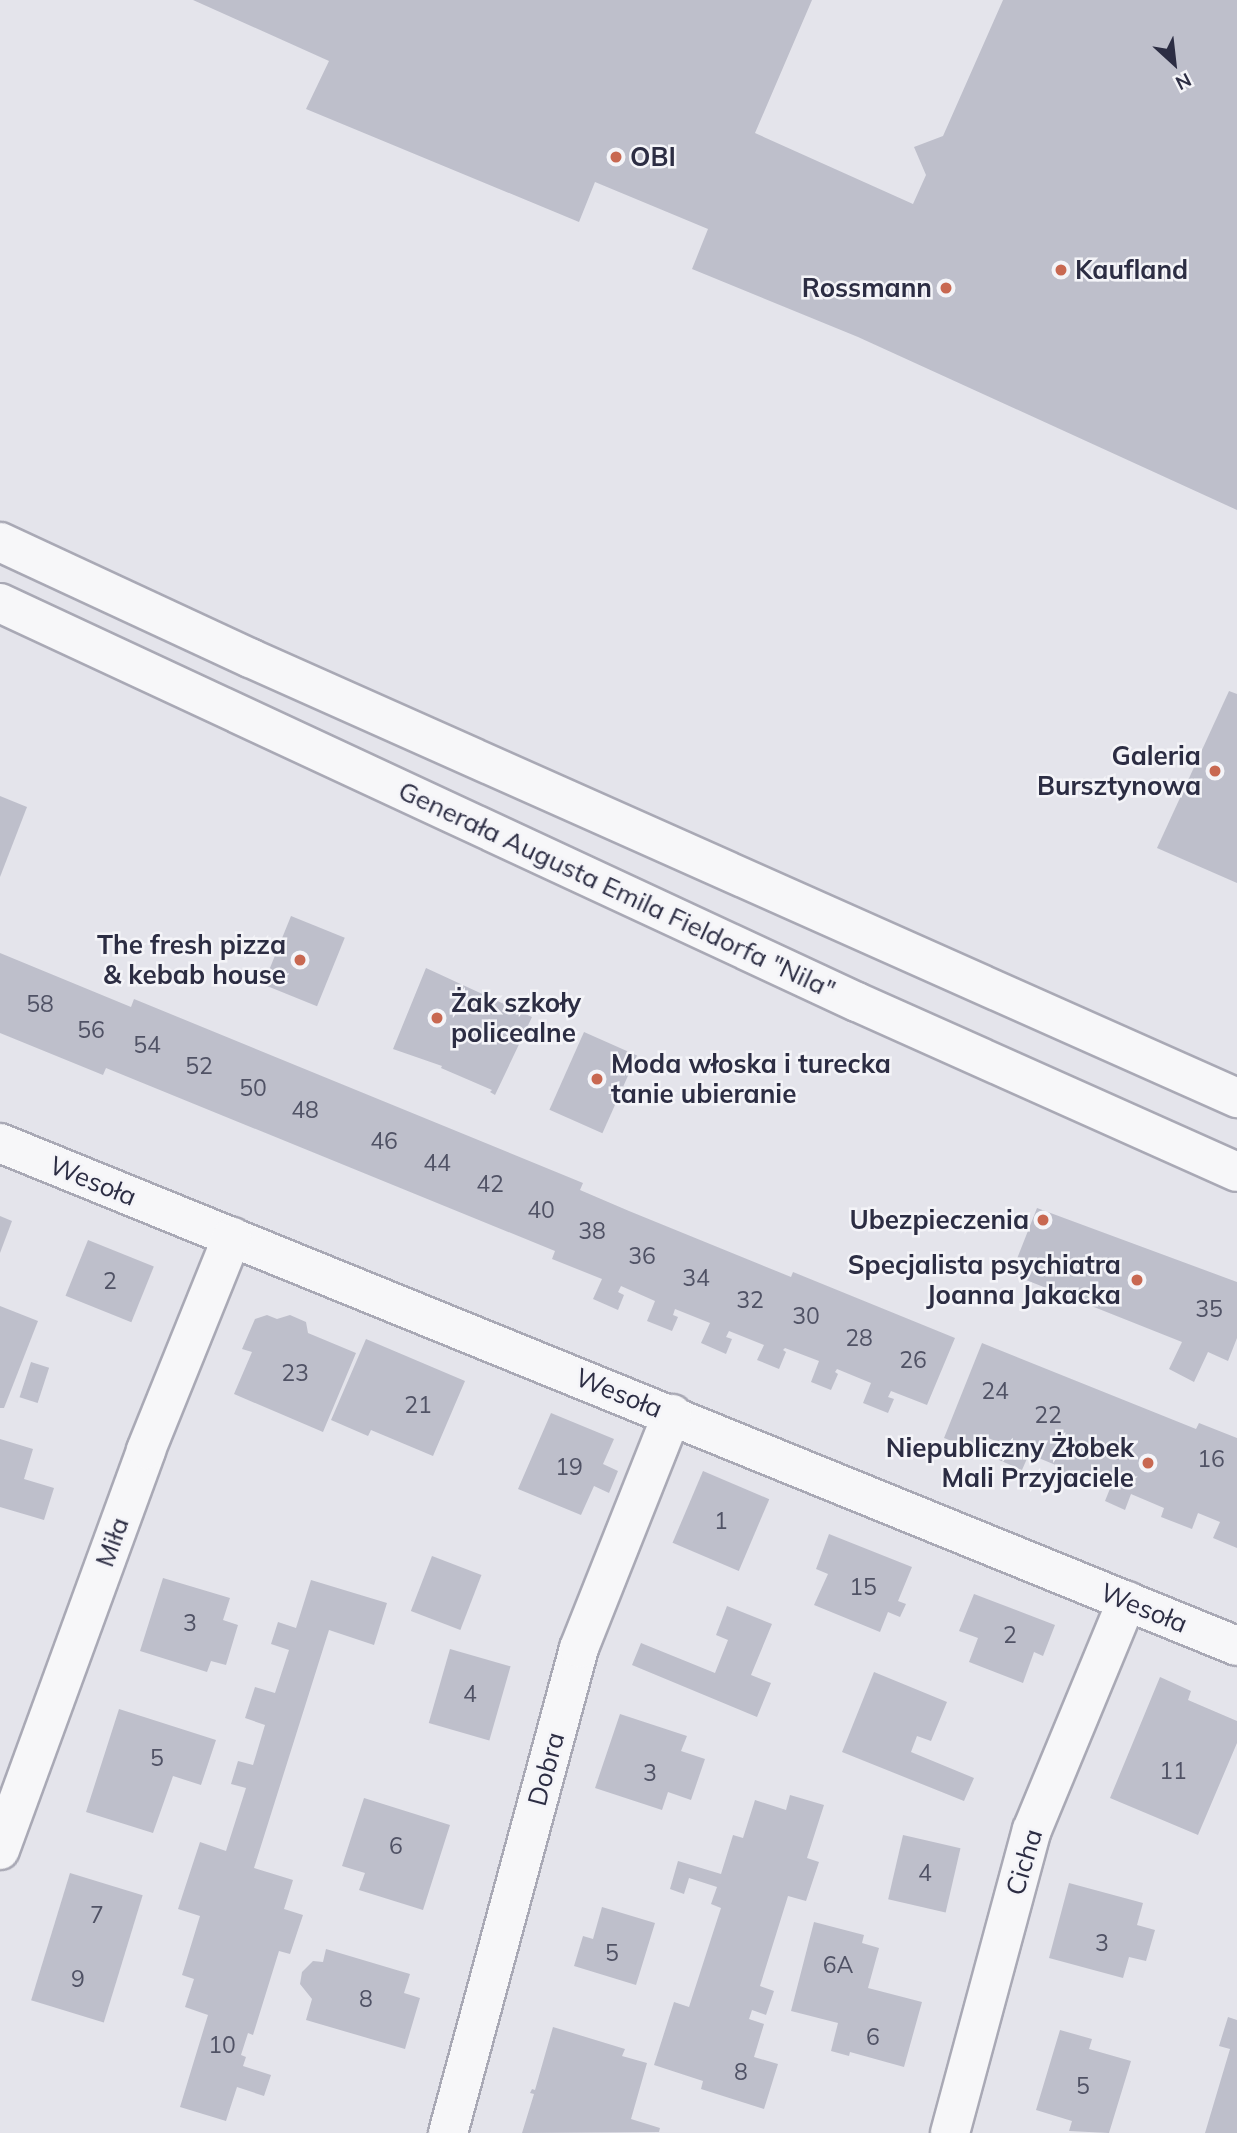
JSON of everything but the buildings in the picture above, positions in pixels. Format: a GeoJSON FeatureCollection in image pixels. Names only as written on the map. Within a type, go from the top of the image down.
{"type":"FeatureCollection","features":[{"type":"Feature","properties":{"kind":"street"},"geometry":{"type":"LineString","coordinates":[[0,542],[250,658],[1237,1098]]}},
{"type":"Feature","properties":{"kind":"street","name":"Generała Augusta Emila Fieldorfa \"Nila\""},"geometry":{"type":"LineString","coordinates":[[0,603],[857,1002],[1237,1172]]}},
{"type":"Feature","properties":{"kind":"street","name":"Wesoła"},"geometry":{"type":"LineString","coordinates":[[0,1143],[1237,1646]]}},
{"type":"Feature","properties":{"kind":"street","name":"Miła"},"geometry":{"type":"LineString","coordinates":[[0,1850],[146,1450],[232,1237]]}},
{"type":"Feature","properties":{"kind":"street","name":"Dobra"},"geometry":{"type":"LineString","coordinates":[[448,2133],[579,1647],[672,1414]]}},
{"type":"Feature","properties":{"kind":"street","name":"Cicha"},"geometry":{"type":"LineString","coordinates":[[950,2133],[1032,1830],[1128,1601]]}},
{"type":"Feature","properties":{"kind":"place","name":"OBI"},"geometry":{"type":"Point","coordinates":[616,157]}},
{"type":"Feature","properties":{"kind":"place","name":"Kaufland"},"geometry":{"type":"Point","coordinates":[1061,270]}},
{"type":"Feature","properties":{"kind":"place","name":"Rossmann"},"geometry":{"type":"Point","coordinates":[946,288]}},
{"type":"Feature","properties":{"kind":"place","name":"Galeria Bursztynowa"},"geometry":{"type":"Point","coordinates":[1215,771]}},
{"type":"Feature","properties":{"kind":"place","name":"The fresh pizza & kebab house"},"geometry":{"type":"Point","coordinates":[300,960]}},
{"type":"Feature","properties":{"kind":"place","name":"Żak szkoły policealne"},"geometry":{"type":"Point","coordinates":[437,1018]}},
{"type":"Feature","properties":{"kind":"place","name":"Moda włoska i turecka tanie ubieranie"},"geometry":{"type":"Point","coordinates":[597,1079]}},
{"type":"Feature","properties":{"kind":"place","name":"Ubezpieczenia"},"geometry":{"type":"Point","coordinates":[1043,1220]}},
{"type":"Feature","properties":{"kind":"place","name":"Specjalista psychiatra Joanna Jakacka"},"geometry":{"type":"Point","coordinates":[1137,1280]}},
{"type":"Feature","properties":{"kind":"place","name":"Niepubliczny Żłobek Mali Przyjaciele"},"geometry":{"type":"Point","coordinates":[1148,1463]}}]}
